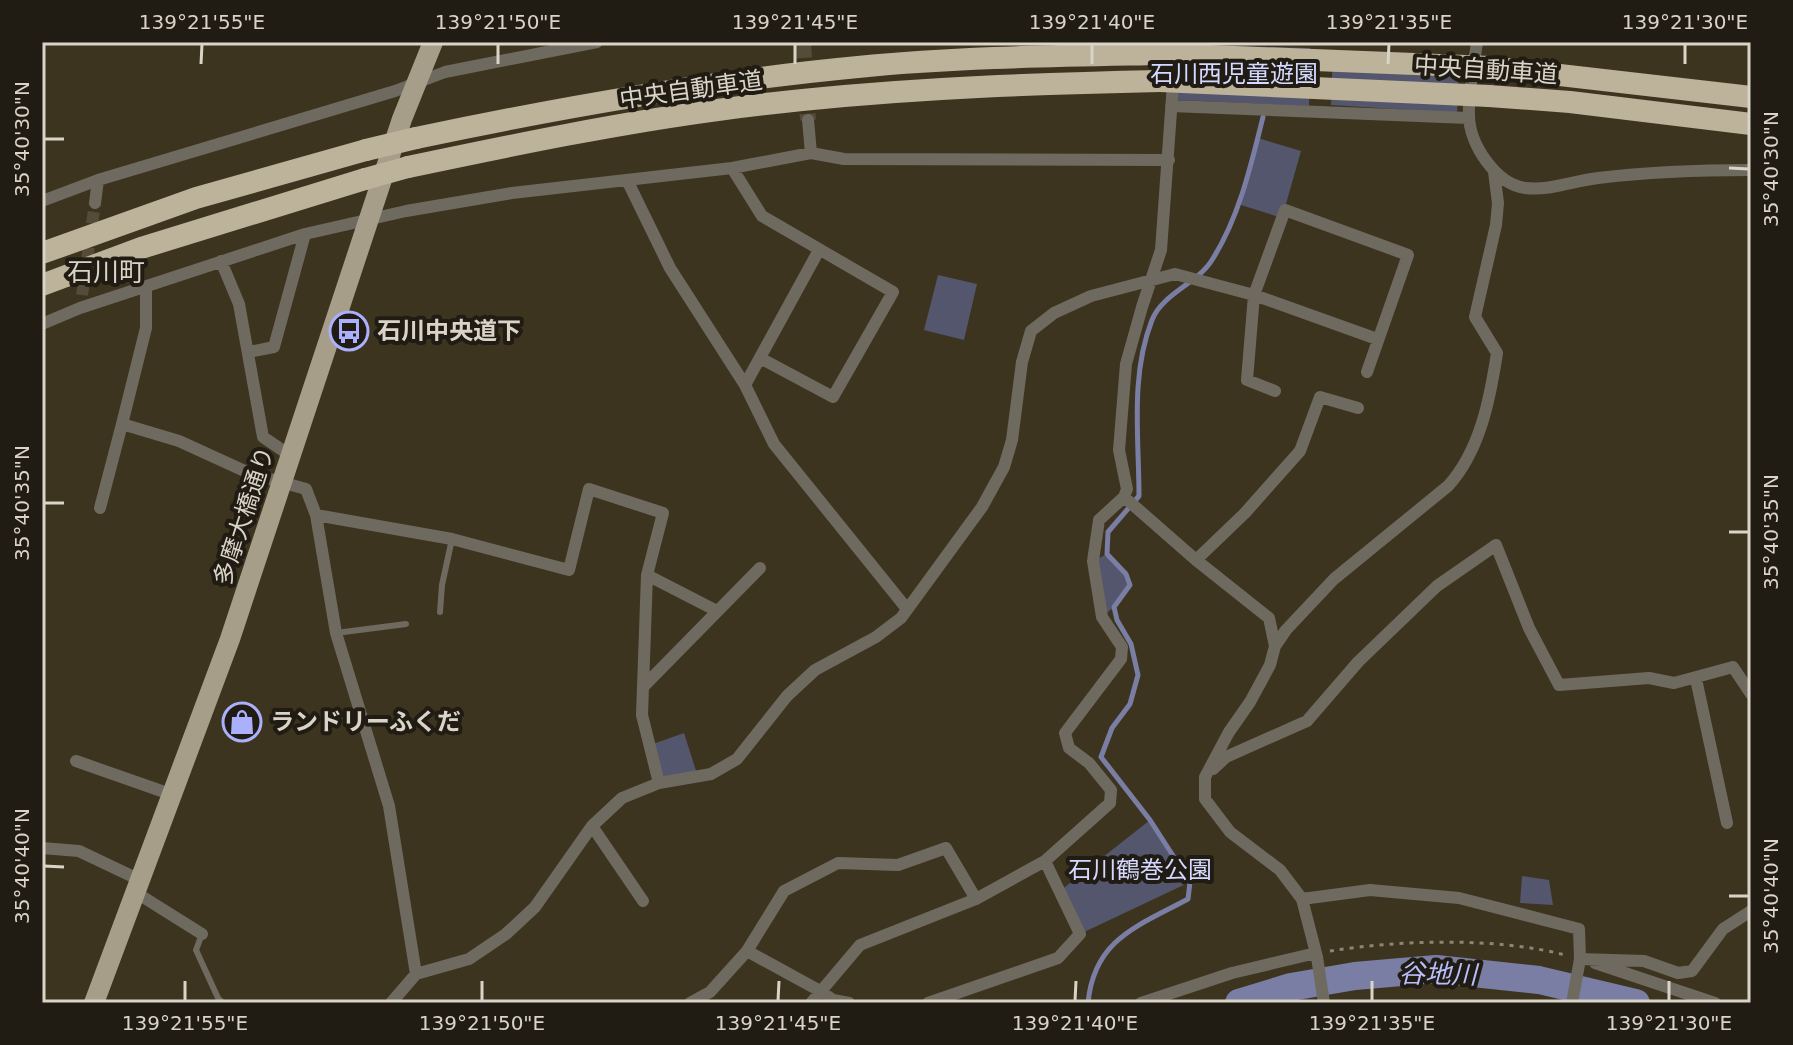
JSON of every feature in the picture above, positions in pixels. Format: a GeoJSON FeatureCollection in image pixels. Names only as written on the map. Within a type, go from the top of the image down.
{"type":"FeatureCollection","features":[{"type":"Feature","properties":{"kind":"highway","name":"中央自動車道"},"geometry":{"type":"LineString","coordinates":[[42,253],[196,198],[416,138],[572,105],[858,67],[1168,48],[1490,67],[1751,97]]}},
{"type":"Feature","properties":{"kind":"highway"},"geometry":{"type":"LineString","coordinates":[[1563,74],[1696,75],[1751,82]]}},
{"type":"Feature","properties":{"kind":"highway","name":"中央自動車道"},"geometry":{"type":"LineString","coordinates":[[42,285],[141,248],[408,167],[576,133],[740,108],[865,94],[993,85],[1160,81],[1489,96],[1570,102],[1751,124]]}},
{"type":"Feature","properties":{"kind":"main road","name":"多摩大橋通り"},"geometry":{"type":"LineString","coordinates":[[94,1003],[173,795],[283,481],[414,85],[433,42]]}},
{"type":"Feature","properties":{"kind":"street"},"geometry":{"type":"LineString","coordinates":[[42,201],[98,180],[414,85],[445,72],[597,42]]}},
{"type":"Feature","properties":{"kind":"street"},"geometry":{"type":"LineString","coordinates":[[1477,42],[1468,118],[1477,145],[1494,172],[1509,184],[1526,188],[1550,187],[1596,178],[1751,170]]}},
{"type":"Feature","properties":{"kind":"street"},"geometry":{"type":"LineString","coordinates":[[811,1003],[860,945],[976,899],[1045,861],[1110,803],[1111,790],[1089,763],[1069,748],[1065,733],[1121,659],[1122,647],[1102,617],[1093,561],[1099,520],[1126,498],[1119,450],[1126,364],[1161,250],[1171,106],[1168,48]]}},
{"type":"Feature","properties":{"kind":"street"},"geometry":{"type":"LineString","coordinates":[[1171,106],[1468,118]]}},
{"type":"Feature","properties":{"kind":"street"},"geometry":{"type":"LineString","coordinates":[[808,120],[811,153]]}},
{"type":"Feature","properties":{"kind":"street"},"geometry":{"type":"LineString","coordinates":[[42,324],[81,301],[146,286],[305,234],[512,193],[732,168],[811,153],[844,159],[1169,160]]}},
{"type":"Feature","properties":{"kind":"street"},"geometry":{"type":"LineString","coordinates":[[732,168],[762,216],[893,292],[833,397],[760,358]]}},
{"type":"Feature","properties":{"kind":"street"},"geometry":{"type":"LineString","coordinates":[[1324,1003],[1317,955],[1302,899],[1280,870],[1230,832],[1205,799],[1205,777],[1270,665],[1275,646],[1334,579],[1448,486],[1463,470],[1490,396],[1497,353],[1475,317],[1496,225],[1498,203],[1494,172]]}},
{"type":"Feature","properties":{"kind":"street"},"geometry":{"type":"LineString","coordinates":[[95,203],[98,180]]}},
{"type":"Feature","properties":{"kind":"street"},"geometry":{"type":"LineString","coordinates":[[627,180],[670,268],[745,385],[774,444],[907,609]]}},
{"type":"Feature","properties":{"kind":"street"},"geometry":{"type":"LineString","coordinates":[[1275,391],[1247,380],[1254,295],[1285,210],[1408,255],[1367,372]]}},
{"type":"Feature","properties":{"kind":"street"},"geometry":{"type":"LineString","coordinates":[[249,352],[274,347],[305,234]]}},
{"type":"Feature","properties":{"kind":"street"},"geometry":{"type":"LineString","coordinates":[[745,385],[819,250]]}},
{"type":"Feature","properties":{"kind":"street"},"geometry":{"type":"LineString","coordinates":[[221,261],[239,304],[263,437],[291,456]]}},
{"type":"Feature","properties":{"kind":"street"},"geometry":{"type":"LineString","coordinates":[[391,1003],[416,974],[469,959],[506,934],[535,907],[592,826],[622,798],[659,783],[711,774],[737,759],[787,696],[815,670],[876,637],[901,618],[982,507],[1004,467],[1012,440],[1022,362],[1031,331],[1054,313],[1091,296],[1175,274],[1254,295],[1377,339]]}},
{"type":"Feature","properties":{"kind":"street"},"geometry":{"type":"LineString","coordinates":[[100,508],[146,328],[146,286]]}},
{"type":"Feature","properties":{"kind":"street"},"geometry":{"type":"LineString","coordinates":[[1196,560],[1245,513],[1300,451],[1320,397],[1358,408]]}},
{"type":"Feature","properties":{"kind":"street"},"geometry":{"type":"LineString","coordinates":[[122,424],[179,441],[249,473],[306,489],[316,515],[336,633],[389,806],[416,974]]}},
{"type":"Feature","properties":{"kind":"street"},"geometry":{"type":"LineString","coordinates":[[316,515],[452,539],[569,570],[589,489],[663,513],[647,575],[642,715],[659,783]]}},
{"type":"Feature","properties":{"kind":"street"},"geometry":{"type":"LineString","coordinates":[[1126,498],[1196,560],[1269,618],[1275,646]]}},
{"type":"Feature","properties":{"kind":"street"},"geometry":{"type":"LineString","coordinates":[[1205,777],[1226,757],[1307,721],[1358,662],[1437,586],[1496,545],[1529,628],[1559,685],[1649,678],[1674,683],[1733,667],[1751,694]]}},
{"type":"Feature","properties":{"kind":"street"},"geometry":{"type":"LineString","coordinates":[[643,687],[760,568]]}},
{"type":"Feature","properties":{"kind":"street"},"geometry":{"type":"LineString","coordinates":[[647,575],[717,611]]}},
{"type":"Feature","properties":{"kind":"street"},"geometry":{"type":"LineString","coordinates":[[1696,679],[1727,823]]}},
{"type":"Feature","properties":{"kind":"street"},"geometry":{"type":"LineString","coordinates":[[76,761],[173,795]]}},
{"type":"Feature","properties":{"kind":"street"},"geometry":{"type":"LineString","coordinates":[[592,826],[643,901]]}},
{"type":"Feature","properties":{"kind":"street"},"geometry":{"type":"LineString","coordinates":[[42,848],[79,851],[138,886],[202,934]]}},
{"type":"Feature","properties":{"kind":"street"},"geometry":{"type":"LineString","coordinates":[[690,1003],[710,992],[747,951],[784,891],[838,863],[898,865],[946,848],[976,899]]}},
{"type":"Feature","properties":{"kind":"street"},"geometry":{"type":"LineString","coordinates":[[928,1003],[1058,958],[1080,934],[1045,861]]}},
{"type":"Feature","properties":{"kind":"street"},"geometry":{"type":"LineString","coordinates":[[1302,899],[1370,890],[1459,898],[1579,929],[1580,962],[1572,1003]]}},
{"type":"Feature","properties":{"kind":"street"},"geometry":{"type":"LineString","coordinates":[[1580,962],[1644,961],[1678,973],[1692,971],[1723,929],[1751,911]]}},
{"type":"Feature","properties":{"kind":"street"},"geometry":{"type":"LineString","coordinates":[[747,951],[833,1000],[849,1003]]}},
{"type":"Feature","properties":{"kind":"street"},"geometry":{"type":"LineString","coordinates":[[1141,1003],[1232,973],[1317,955]]}},
{"type":"Feature","properties":{"kind":"street"},"geometry":{"type":"LineString","coordinates":[[1580,962],[1678,989],[1715,1003]]}},
{"type":"Feature","properties":{"kind":"lane"},"geometry":{"type":"LineString","coordinates":[[440,612],[442,585],[452,539]]}},
{"type":"Feature","properties":{"kind":"lane"},"geometry":{"type":"LineString","coordinates":[[336,633],[406,624]]}},
{"type":"Feature","properties":{"kind":"lane"},"geometry":{"type":"LineString","coordinates":[[202,934],[196,950],[223,1003]]}},
{"type":"Feature","properties":{"kind":"path"},"geometry":{"type":"LineString","coordinates":[[1732,42],[1751,44]]}},
{"type":"Feature","properties":{"kind":"path"},"geometry":{"type":"LineString","coordinates":[[1317,955],[1348,948],[1438,943],[1552,951]]}},
{"type":"Feature","properties":{"kind":"green space","name":"石川西児童遊園"},"geometry":{"type":"Polygon","coordinates":[[[1184,45],[1310,48],[1309,106],[1176,100],[1184,45]]]}},
{"type":"Feature","properties":{"kind":"green space"},"geometry":{"type":"Polygon","coordinates":[[[1333,51],[1460,59],[1457,113],[1331,105],[1333,51]]]}},
{"type":"Feature","properties":{"kind":"green space"},"geometry":{"type":"Polygon","coordinates":[[[1258,138],[1301,151],[1282,218],[1238,204],[1258,138]]]}},
{"type":"Feature","properties":{"kind":"green space"},"geometry":{"type":"Polygon","coordinates":[[[938,275],[977,284],[964,340],[924,330],[938,275]]]}},
{"type":"Feature","properties":{"kind":"green space"},"geometry":{"type":"Polygon","coordinates":[[[1107,554],[1126,574],[1130,585],[1114,607],[1102,617],[1093,561],[1107,554]]]}},
{"type":"Feature","properties":{"kind":"green space"},"geometry":{"type":"Polygon","coordinates":[[[684,733],[698,777],[659,783],[650,745],[684,733]]]}},
{"type":"Feature","properties":{"kind":"green space","name":"石川鶴巻公園"},"geometry":{"type":"Polygon","coordinates":[[[1150,820],[1190,882],[1080,934],[1060,891],[1150,820]]]}},
{"type":"Feature","properties":{"kind":"green space"},"geometry":{"type":"Polygon","coordinates":[[[1522,876],[1549,880],[1553,905],[1520,903],[1522,876]]]}},
{"type":"Feature","properties":{"kind":"waterway"},"geometry":{"type":"LineString","coordinates":[[1088,1003],[1092,981],[1109,949],[1136,927],[1188,899],[1190,882],[1150,820],[1101,757],[1112,728],[1130,704],[1138,675],[1131,644],[1117,620],[1114,607],[1130,585],[1126,574],[1107,554],[1108,532],[1139,496],[1138,385],[1145,341],[1152,320],[1164,303],[1206,268],[1221,244],[1243,191],[1263,117]]}},
{"type":"Feature","properties":{"kind":"waterway","name":"谷地川"},"geometry":{"type":"LineString","coordinates":[[1239,1003],[1291,987],[1355,976],[1436,969],[1539,980],[1636,1003]]}},
{"type":"Feature","properties":{"kind":"tunnel"},"geometry":{"type":"LineString","coordinates":[[803,42],[808,120]]}},
{"type":"Feature","properties":{"kind":"tunnel"},"geometry":{"type":"LineString","coordinates":[[82,295],[95,203]]}},
{"type":"Feature","properties":{"kind":"place","name":"石川中央道下"},"geometry":{"type":"Point","coordinates":[349,331]}},
{"type":"Feature","properties":{"kind":"place","name":"ランドリーふくだ"},"geometry":{"type":"Point","coordinates":[242,722]}},
{"type":"Feature","properties":{"kind":"district","name":"石川町"},"geometry":{"type":"Point","coordinates":[106,272]}}]}
